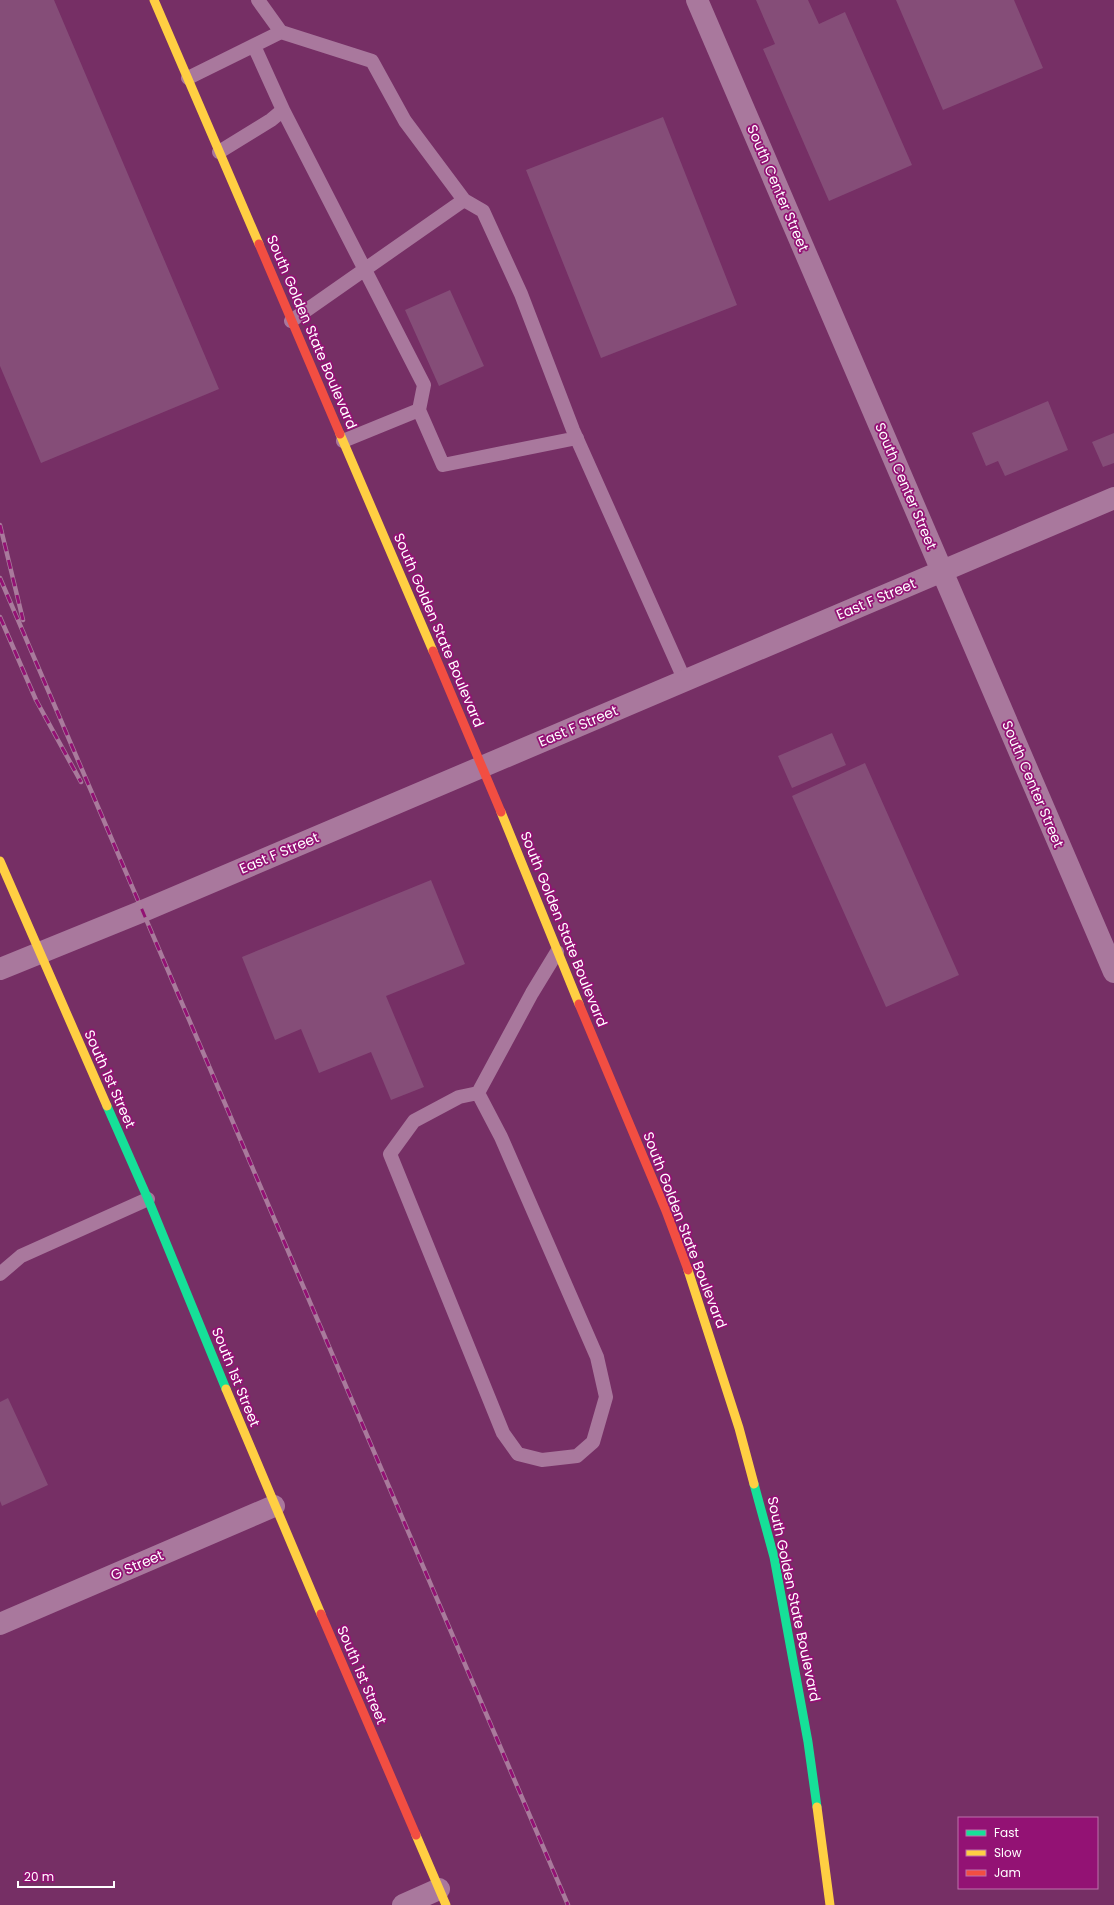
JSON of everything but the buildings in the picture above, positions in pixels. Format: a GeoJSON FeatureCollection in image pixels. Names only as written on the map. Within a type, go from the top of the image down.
{"type":"FeatureCollection","features":[{"type":"Feature","properties":{"kind":"main road","name":"South Golden State Boulevard"},"geometry":{"type":"LineString","coordinates":[[154,0],[483,767],[557,952],[666,1211],[689,1274],[747,1455],[774,1557],[808,1742],[830,1905]]}},
{"type":"Feature","properties":{"kind":"main road","name":"South 1st Street"},"geometry":{"type":"LineString","coordinates":[[0,861],[148,1199],[274,1506],[443,1897]]}},
{"type":"Feature","properties":{"kind":"street","name":"South Center Street"},"geometry":{"type":"LineString","coordinates":[[697,0],[1114,972]]}},
{"type":"Feature","properties":{"kind":"street","name":"East F Street"},"geometry":{"type":"LineString","coordinates":[[0,969],[143,911],[1114,498]]}},
{"type":"Feature","properties":{"kind":"street","name":"G Street"},"geometry":{"type":"LineString","coordinates":[[0,1624],[274,1506]]}},
{"type":"Feature","properties":{"kind":"street"},"geometry":{"type":"LineString","coordinates":[[403,1905],[443,1897]]}},
{"type":"Feature","properties":{"kind":"lane"},"geometry":{"type":"LineString","coordinates":[[258,0],[281,32],[372,61],[405,121],[464,200],[483,211],[521,294],[577,438],[684,681]]}},
{"type":"Feature","properties":{"kind":"lane"},"geometry":{"type":"LineString","coordinates":[[188,78],[281,32]]}},
{"type":"Feature","properties":{"kind":"lane"},"geometry":{"type":"LineString","coordinates":[[254,46],[283,110],[424,385],[419,410],[443,465],[577,438]]}},
{"type":"Feature","properties":{"kind":"lane"},"geometry":{"type":"LineString","coordinates":[[219,152],[271,120],[283,110]]}},
{"type":"Feature","properties":{"kind":"lane"},"geometry":{"type":"LineString","coordinates":[[292,321],[464,200]]}},
{"type":"Feature","properties":{"kind":"lane"},"geometry":{"type":"LineString","coordinates":[[343,441],[419,410]]}},
{"type":"Feature","properties":{"kind":"lane"},"geometry":{"type":"LineString","coordinates":[[478,1093],[501,1137],[597,1357],[606,1397],[593,1442],[577,1456],[542,1460],[518,1454],[503,1433],[390,1154],[414,1121],[459,1097],[478,1093],[532,992],[557,952]]}},
{"type":"Feature","properties":{"kind":"lane"},"geometry":{"type":"LineString","coordinates":[[0,1274],[21,1256],[148,1199]]}},
{"type":"Feature","properties":{"kind":"railway"},"geometry":{"type":"LineString","coordinates":[[0,525],[23,620]]}},
{"type":"Feature","properties":{"kind":"railway"},"geometry":{"type":"LineString","coordinates":[[0,578],[568,1905]]}},
{"type":"Feature","properties":{"kind":"railway"},"geometry":{"type":"LineString","coordinates":[[0,617],[36,700],[81,782]]}},
{"type":"Feature","properties":{"kind":"traffic: fast"},"geometry":{"type":"LineString","coordinates":[[107,1106],[148,1199],[226,1389]]}},
{"type":"Feature","properties":{"kind":"traffic: fast"},"geometry":{"type":"LineString","coordinates":[[754,1484],[774,1557],[808,1742],[817,1807]]}},
{"type":"Feature","properties":{"kind":"traffic: slow"},"geometry":{"type":"LineString","coordinates":[[154,0],[259,244]]}},
{"type":"Feature","properties":{"kind":"traffic: slow"},"geometry":{"type":"LineString","coordinates":[[340,434],[433,651]]}},
{"type":"Feature","properties":{"kind":"traffic: slow"},"geometry":{"type":"LineString","coordinates":[[501,812],[579,1004]]}},
{"type":"Feature","properties":{"kind":"traffic: slow"},"geometry":{"type":"LineString","coordinates":[[0,861],[107,1106]]}},
{"type":"Feature","properties":{"kind":"traffic: slow"},"geometry":{"type":"LineString","coordinates":[[688,1270],[739,1428],[754,1484]]}},
{"type":"Feature","properties":{"kind":"traffic: slow"},"geometry":{"type":"LineString","coordinates":[[226,1389],[321,1614]]}},
{"type":"Feature","properties":{"kind":"traffic: slow"},"geometry":{"type":"LineString","coordinates":[[817,1807],[830,1905]]}},
{"type":"Feature","properties":{"kind":"traffic: slow"},"geometry":{"type":"LineString","coordinates":[[416,1835],[446,1905]]}},
{"type":"Feature","properties":{"kind":"traffic: jam"},"geometry":{"type":"LineString","coordinates":[[259,244],[340,434]]}},
{"type":"Feature","properties":{"kind":"traffic: jam"},"geometry":{"type":"LineString","coordinates":[[433,651],[501,812]]}},
{"type":"Feature","properties":{"kind":"traffic: jam"},"geometry":{"type":"LineString","coordinates":[[579,1004],[666,1211],[688,1270]]}},
{"type":"Feature","properties":{"kind":"traffic: jam"},"geometry":{"type":"LineString","coordinates":[[321,1614],[416,1835]]}}]}
